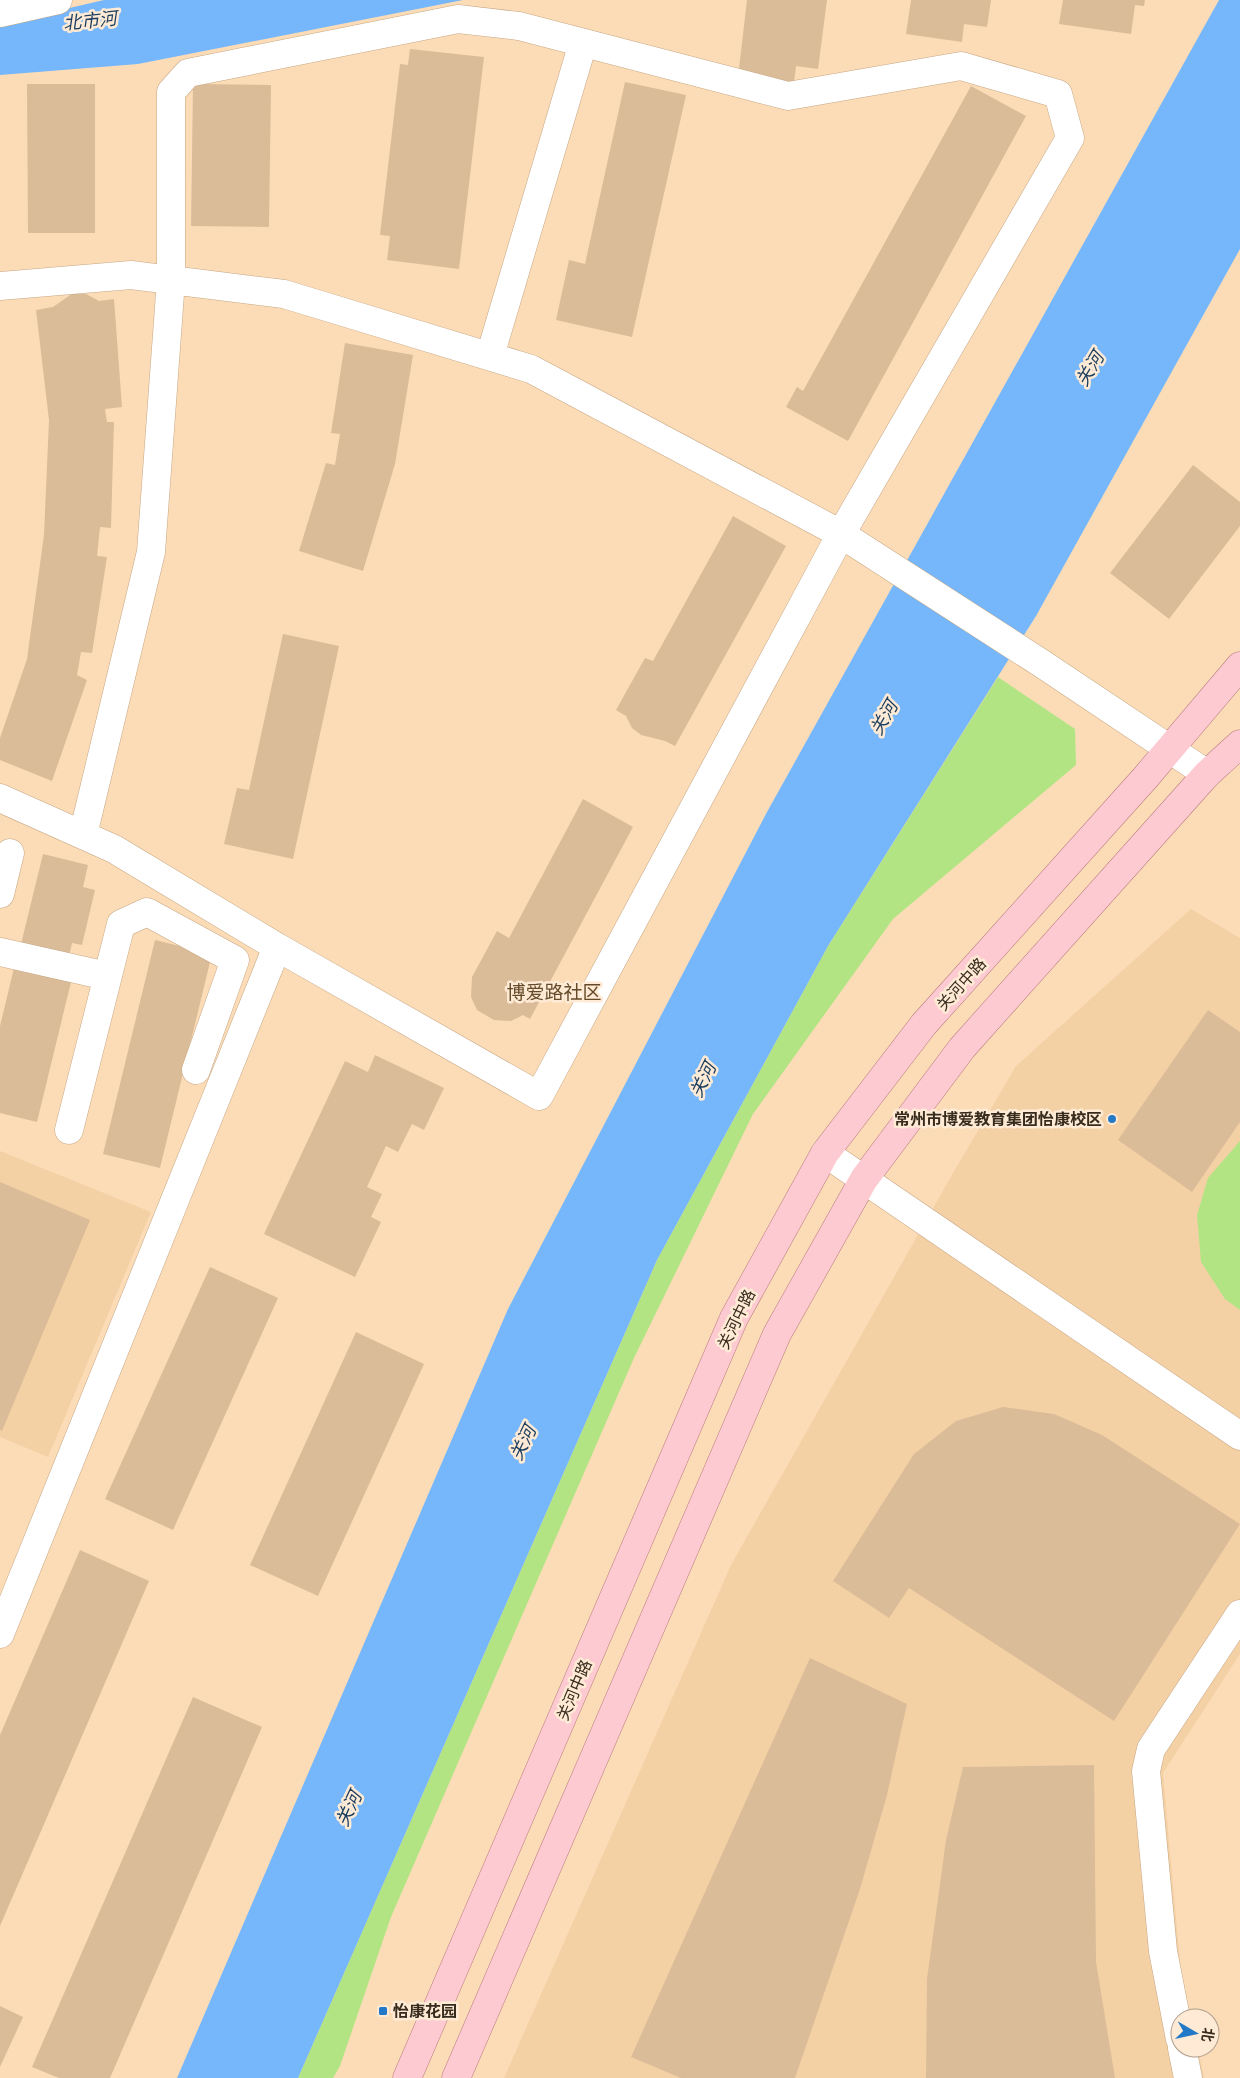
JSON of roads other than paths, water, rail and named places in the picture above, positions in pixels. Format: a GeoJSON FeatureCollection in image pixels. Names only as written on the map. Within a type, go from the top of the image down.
{"type":"FeatureCollection","features":[{"type":"Feature","properties":{"kind":"main road","name":"关河中路"},"geometry":{"type":"LineString","coordinates":[[407,2078],[734,1318],[826,1153],[924,1024],[1170,749],[1240,666]]}},
{"type":"Feature","properties":{"kind":"main road"},"geometry":{"type":"LineString","coordinates":[[456,2078],[777,1334],[864,1179],[962,1048],[1207,774],[1240,744]]}},
{"type":"Feature","properties":{"kind":"lane"},"geometry":{"type":"LineString","coordinates":[[0,13],[58,0]]}},
{"type":"Feature","properties":{"kind":"lane"},"geometry":{"type":"LineString","coordinates":[[0,798],[84,836],[114,849],[277,947],[539,1096],[841,534],[1070,138],[1058,94],[961,66],[788,96],[519,26],[458,19],[188,73],[170,92],[171,280],[151,552],[84,836]]}},
{"type":"Feature","properties":{"kind":"lane"},"geometry":{"type":"LineString","coordinates":[[490,356],[583,43]]}},
{"type":"Feature","properties":{"kind":"lane"},"geometry":{"type":"LineString","coordinates":[[0,286],[131,275],[284,294],[531,369],[841,534],[1044,665],[1207,774]]}},
{"type":"Feature","properties":{"kind":"lane"},"geometry":{"type":"LineString","coordinates":[[0,894],[10,853]]}},
{"type":"Feature","properties":{"kind":"lane"},"geometry":{"type":"LineString","coordinates":[[69,1130],[106,976],[121,924],[147,912],[235,960],[196,1070]]}},
{"type":"Feature","properties":{"kind":"lane"},"geometry":{"type":"LineString","coordinates":[[0,1634],[277,947]]}},
{"type":"Feature","properties":{"kind":"lane"},"geometry":{"type":"LineString","coordinates":[[0,952],[106,976]]}},
{"type":"Feature","properties":{"kind":"lane"},"geometry":{"type":"LineString","coordinates":[[826,1153],[1240,1436]]}},
{"type":"Feature","properties":{"kind":"lane"},"geometry":{"type":"LineString","coordinates":[[1174,2008],[1163,1951],[1146,1771],[1151,1749],[1240,1614]]}},
{"type":"Feature","properties":{"kind":"lane"},"geometry":{"type":"LineString","coordinates":[[1184,2058],[1188,2078]]}},
{"type":"Feature","properties":{"kind":"water","name":"北市河"},"geometry":{"type":"Polygon","coordinates":[[[104,0],[463,0],[138,64],[0,75],[0,24],[104,0]]]}},
{"type":"Feature","properties":{"kind":"water","name":"关河"},"geometry":{"type":"Polygon","coordinates":[[[1219,0],[1240,0],[1240,249],[1036,616],[828,946],[657,1260],[298,2078],[177,2078],[508,1309],[767,812],[1219,0]]]}},
{"type":"Feature","properties":{"kind":"place","name":"常州市博爱教育集团怡康校区"},"geometry":{"type":"Point","coordinates":[1112,1119]}},
{"type":"Feature","properties":{"kind":"place","name":"怡康花园"},"geometry":{"type":"Point","coordinates":[383,2011]}},
{"type":"Feature","properties":{"kind":"district","name":"博爱路社区"},"geometry":{"type":"Point","coordinates":[554,992]}}]}
